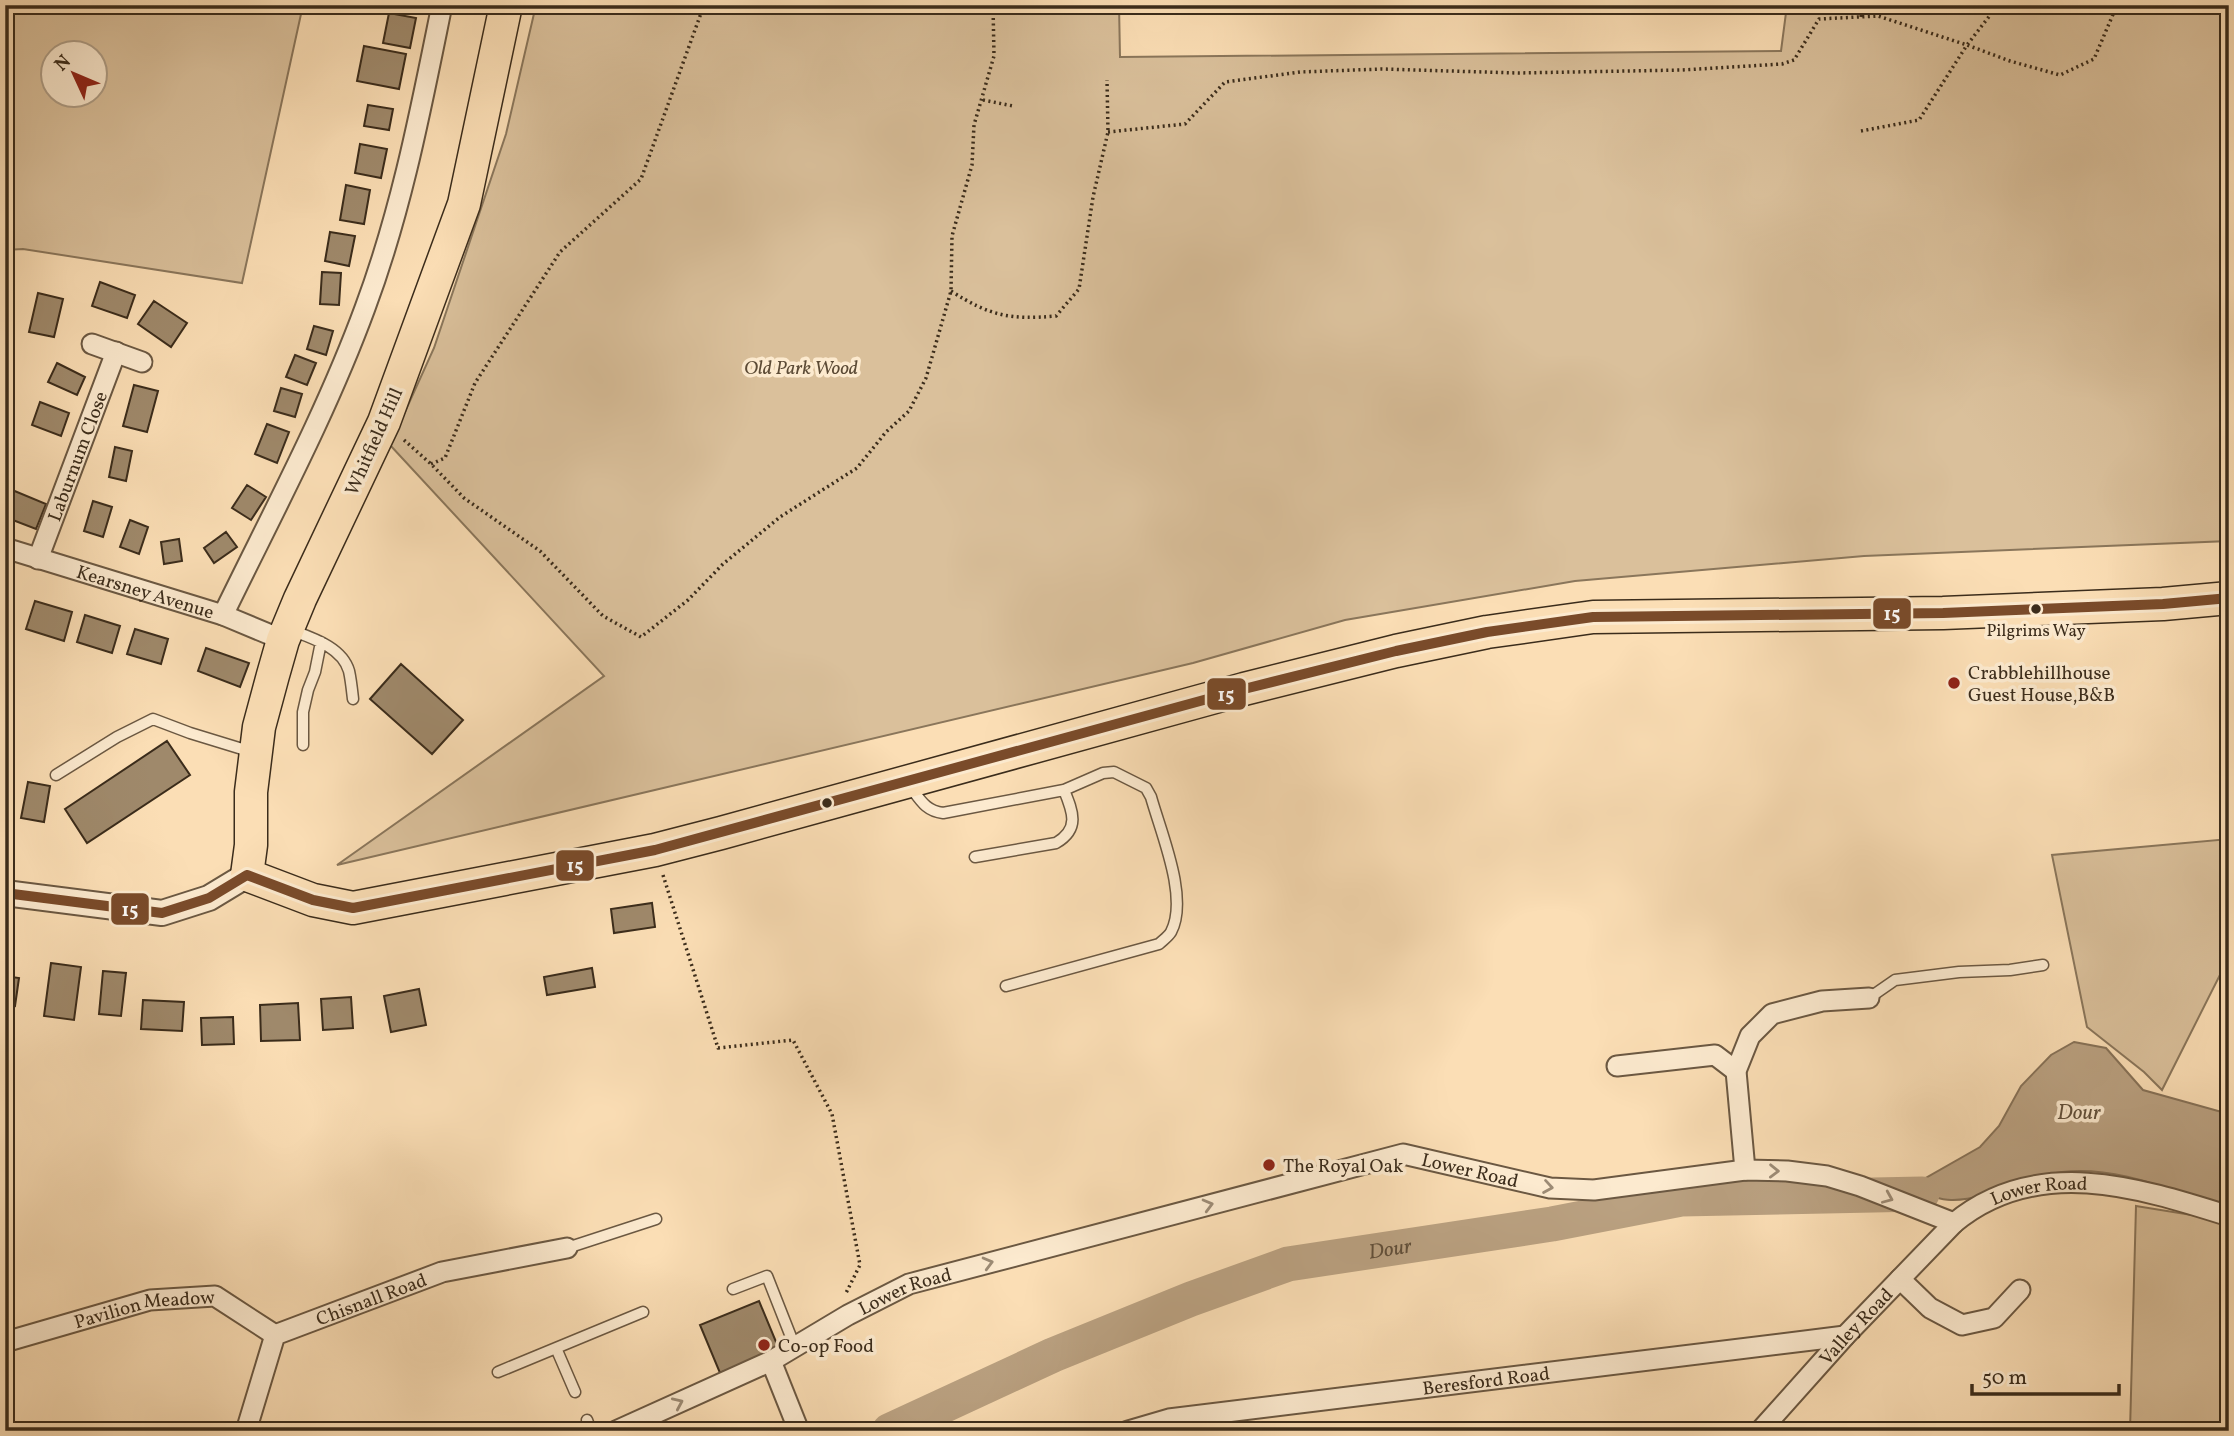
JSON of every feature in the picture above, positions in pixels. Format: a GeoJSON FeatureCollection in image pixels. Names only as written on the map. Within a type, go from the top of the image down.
{"type":"FeatureCollection","features":[{"type":"Feature","properties":{"kind":"main road","name":"Whitfield Hill"},"geometry":{"type":"LineString","coordinates":[[247,875],[251,845],[251,792],[260,727],[285,634],[384,422],[464,204],[506,5]]}},
{"type":"Feature","properties":{"kind":"main road"},"geometry":{"type":"LineString","coordinates":[[247,875],[313,901],[353,908],[655,850],[1244,689],[1396,651],[1487,632],[1580,619],[1943,614],[2163,604],[2229,598]]}},
{"type":"Feature","properties":{"kind":"street"},"geometry":{"type":"LineString","coordinates":[[223,615],[333,389],[366,306],[409,170],[442,5]]}},
{"type":"Feature","properties":{"kind":"street"},"geometry":{"type":"LineString","coordinates":[[92,344],[142,362]]}},
{"type":"Feature","properties":{"kind":"street","name":"Laburnum Close"},"geometry":{"type":"LineString","coordinates":[[38,559],[116,352]]}},
{"type":"Feature","properties":{"kind":"street","name":"Kearsney Avenue"},"geometry":{"type":"LineString","coordinates":[[5,548],[285,634]]}},
{"type":"Feature","properties":{"kind":"street"},"geometry":{"type":"LineString","coordinates":[[5,893],[162,913],[209,898],[247,875]]}},
{"type":"Feature","properties":{"kind":"street"},"geometry":{"type":"LineString","coordinates":[[1745,1170],[1736,1071],[1750,1036],[1772,1014],[1822,1001],[1869,998]]}},
{"type":"Feature","properties":{"kind":"street"},"geometry":{"type":"LineString","coordinates":[[1617,1066],[1715,1055],[1736,1071]]}},
{"type":"Feature","properties":{"kind":"street","name":"Lower Road"},"geometry":{"type":"LineString","coordinates":[[616,1431],[771,1361],[848,1315],[909,1284],[1403,1154],[1550,1188],[1594,1190],[1745,1170],[1828,1176],[1954,1223],[1971,1209],[1998,1195],[2046,1184],[2075,1181],[2149,1194],[2229,1216]]}},
{"type":"Feature","properties":{"kind":"street","name":"Valley Road"},"geometry":{"type":"LineString","coordinates":[[1763,1430],[1845,1336],[1954,1223]]}},
{"type":"Feature","properties":{"kind":"street","name":"Chisnall Road"},"geometry":{"type":"LineString","coordinates":[[275,1335],[442,1272],[567,1248]]}},
{"type":"Feature","properties":{"kind":"street"},"geometry":{"type":"LineString","coordinates":[[1900,1279],[1930,1308],[1962,1325],[1994,1318],[2020,1290]]}},
{"type":"Feature","properties":{"kind":"street","name":"Pavilion Meadow"},"geometry":{"type":"LineString","coordinates":[[5,1342],[150,1300],[215,1296],[275,1335]]}},
{"type":"Feature","properties":{"kind":"street"},"geometry":{"type":"LineString","coordinates":[[246,1431],[275,1335]]}},
{"type":"Feature","properties":{"kind":"street","name":"Beresford Road"},"geometry":{"type":"LineString","coordinates":[[1128,1431],[1169,1419],[1845,1336]]}},
{"type":"Feature","properties":{"kind":"street"},"geometry":{"type":"LineString","coordinates":[[771,1361],[799,1431]]}},
{"type":"Feature","properties":{"kind":"lane"},"geometry":{"type":"LineString","coordinates":[[285,634],[321,642],[341,656],[348,668],[353,699]]}},
{"type":"Feature","properties":{"kind":"lane"},"geometry":{"type":"LineString","coordinates":[[303,745],[303,712],[321,642]]}},
{"type":"Feature","properties":{"kind":"lane"},"geometry":{"type":"LineString","coordinates":[[56,775],[117,737],[153,719],[256,753]]}},
{"type":"Feature","properties":{"kind":"lane"},"geometry":{"type":"LineString","coordinates":[[907,782],[926,807],[943,813],[1064,790],[1103,773],[1114,772],[1146,788],[1151,797],[1177,891],[1175,921],[1170,935],[1159,944],[1006,986]]}},
{"type":"Feature","properties":{"kind":"lane"},"geometry":{"type":"LineString","coordinates":[[975,857],[1056,843],[1067,837],[1072,829],[1072,810],[1064,790]]}},
{"type":"Feature","properties":{"kind":"lane"},"geometry":{"type":"LineString","coordinates":[[1869,998],[1895,981],[2043,965]]}},
{"type":"Feature","properties":{"kind":"lane"},"geometry":{"type":"LineString","coordinates":[[567,1248],[656,1219]]}},
{"type":"Feature","properties":{"kind":"lane"},"geometry":{"type":"LineString","coordinates":[[733,1289],[766,1276],[795,1347]]}},
{"type":"Feature","properties":{"kind":"lane"},"geometry":{"type":"LineString","coordinates":[[498,1372],[643,1312]]}},
{"type":"Feature","properties":{"kind":"lane"},"geometry":{"type":"LineString","coordinates":[[556,1348],[575,1392]]}},
{"type":"Feature","properties":{"kind":"lane"},"geometry":{"type":"LineString","coordinates":[[587,1420],[592,1431]]}},
{"type":"Feature","properties":{"kind":"path"},"geometry":{"type":"LineString","coordinates":[[431,464],[445,457],[475,383],[560,252],[641,179],[704,5]]}},
{"type":"Feature","properties":{"kind":"path"},"geometry":{"type":"LineString","coordinates":[[384,422],[464,498],[540,551],[603,616],[641,637],[688,600],[723,564],[780,517],[857,468],[886,432],[909,411],[926,378],[951,291],[952,236],[971,165],[974,125],[994,55],[993,5]]}},
{"type":"Feature","properties":{"kind":"path"},"geometry":{"type":"LineString","coordinates":[[1861,17],[1863,5]]}},
{"type":"Feature","properties":{"kind":"path"},"geometry":{"type":"LineString","coordinates":[[1861,131],[1919,120],[1967,45],[1998,5]]}},
{"type":"Feature","properties":{"kind":"path"},"geometry":{"type":"LineString","coordinates":[[1108,132],[1185,124],[1225,82],[1300,72],[1382,69],[1518,73],[1641,71],[1782,64],[1794,60],[1819,19],[1878,16],[2010,61],[2060,75],[2094,58],[2117,5]]}},
{"type":"Feature","properties":{"kind":"path"},"geometry":{"type":"LineString","coordinates":[[951,291],[978,309],[1021,319],[1056,316],[1079,289],[1093,197],[1108,132],[1107,79]]}},
{"type":"Feature","properties":{"kind":"path"},"geometry":{"type":"LineString","coordinates":[[983,100],[1013,106]]}},
{"type":"Feature","properties":{"kind":"path"},"geometry":{"type":"LineString","coordinates":[[655,850],[718,1048],[793,1040],[832,1114],[860,1265],[845,1296],[848,1315]]}},
{"type":"Feature","properties":{"kind":"green space"},"geometry":{"type":"Polygon","coordinates":[[[5,5],[303,5],[242,283],[23,249],[5,250],[5,5]]]}},
{"type":"Feature","properties":{"kind":"green space","name":"Old Park Wood"},"geometry":{"type":"Polygon","coordinates":[[[536,5],[1119,5],[1120,57],[1781,51],[1787,5],[2229,5],[2229,541],[1864,556],[1575,581],[1345,620],[1193,663],[337,865],[604,676],[390,445],[434,348],[506,134],[536,5]]]}},
{"type":"Feature","properties":{"kind":"green space"},"geometry":{"type":"Polygon","coordinates":[[[2229,839],[2229,957],[2162,1090],[2144,1072],[2087,1027],[2052,855],[2229,839]]]}},
{"type":"Feature","properties":{"kind":"green space"},"geometry":{"type":"Polygon","coordinates":[[[2136,1206],[2229,1221],[2229,1431],[2130,1431],[2136,1206]]]}},
{"type":"Feature","properties":{"kind":"water","name":"Dour"},"geometry":{"type":"Polygon","coordinates":[[[2074,1042],[2106,1048],[2143,1090],[2229,1114],[2229,1209],[2126,1176],[2083,1171],[2048,1174],[1967,1199],[1946,1200],[1922,1194],[1917,1183],[1980,1147],[1999,1126],[2021,1086],[2051,1055],[2074,1042]]]}},
{"type":"Feature","properties":{"kind":"building"},"geometry":{"type":"Polygon","coordinates":[[[389,13],[416,18],[410,48],[383,43],[389,13]]]}},
{"type":"Feature","properties":{"kind":"building"},"geometry":{"type":"Polygon","coordinates":[[[364,46],[406,54],[399,89],[357,81],[364,46]]]}},
{"type":"Feature","properties":{"kind":"building"},"geometry":{"type":"Polygon","coordinates":[[[368,105],[393,109],[389,130],[364,126],[368,105]]]}},
{"type":"Feature","properties":{"kind":"building"},"geometry":{"type":"Polygon","coordinates":[[[360,144],[387,149],[381,178],[355,173],[360,144]]]}},
{"type":"Feature","properties":{"kind":"building"},"geometry":{"type":"Polygon","coordinates":[[[346,185],[370,190],[364,224],[340,220],[346,185]]]}},
{"type":"Feature","properties":{"kind":"building"},"geometry":{"type":"Polygon","coordinates":[[[330,232],[355,236],[349,266],[325,261],[330,232]]]}},
{"type":"Feature","properties":{"kind":"building"},"geometry":{"type":"Polygon","coordinates":[[[322,272],[341,273],[339,305],[320,304],[322,272]]]}},
{"type":"Feature","properties":{"kind":"building"},"geometry":{"type":"Polygon","coordinates":[[[100,282],[135,295],[127,318],[92,306],[100,282]]]}},
{"type":"Feature","properties":{"kind":"building"},"geometry":{"type":"Polygon","coordinates":[[[38,293],[63,299],[54,337],[29,332],[38,293]]]}},
{"type":"Feature","properties":{"kind":"building"},"geometry":{"type":"Polygon","coordinates":[[[154,301],[187,323],[171,347],[138,324],[154,301]]]}},
{"type":"Feature","properties":{"kind":"building"},"geometry":{"type":"Polygon","coordinates":[[[314,326],[333,331],[326,355],[307,349],[314,326]]]}},
{"type":"Feature","properties":{"kind":"building"},"geometry":{"type":"Polygon","coordinates":[[[295,355],[316,363],[307,385],[286,377],[295,355]]]}},
{"type":"Feature","properties":{"kind":"building"},"geometry":{"type":"Polygon","coordinates":[[[57,363],[85,377],[77,395],[48,382],[57,363]]]}},
{"type":"Feature","properties":{"kind":"building"},"geometry":{"type":"Polygon","coordinates":[[[134,385],[158,391],[147,432],[123,426],[134,385]]]}},
{"type":"Feature","properties":{"kind":"building"},"geometry":{"type":"Polygon","coordinates":[[[281,388],[302,394],[295,417],[274,411],[281,388]]]}},
{"type":"Feature","properties":{"kind":"building"},"geometry":{"type":"Polygon","coordinates":[[[40,402],[69,413],[61,436],[32,425],[40,402]]]}},
{"type":"Feature","properties":{"kind":"building"},"geometry":{"type":"Polygon","coordinates":[[[267,424],[289,432],[277,463],[255,454],[267,424]]]}},
{"type":"Feature","properties":{"kind":"building"},"geometry":{"type":"Polygon","coordinates":[[[115,447],[132,451],[126,481],[109,477],[115,447]]]}},
{"type":"Feature","properties":{"kind":"building"},"geometry":{"type":"Polygon","coordinates":[[[247,485],[266,497],[251,520],[232,508],[247,485]]]}},
{"type":"Feature","properties":{"kind":"building"},"geometry":{"type":"Polygon","coordinates":[[[5,487],[46,504],[36,529],[5,517],[5,487]]]}},
{"type":"Feature","properties":{"kind":"building"},"geometry":{"type":"Polygon","coordinates":[[[93,501],[112,507],[103,537],[84,531],[93,501]]]}},
{"type":"Feature","properties":{"kind":"building"},"geometry":{"type":"Polygon","coordinates":[[[130,520],[148,527],[139,554],[120,547],[130,520]]]}},
{"type":"Feature","properties":{"kind":"building"},"geometry":{"type":"Polygon","coordinates":[[[226,532],[237,547],[214,563],[204,548],[226,532]]]}},
{"type":"Feature","properties":{"kind":"building"},"geometry":{"type":"Polygon","coordinates":[[[179,539],[182,561],[164,564],[161,542],[179,539]]]}},
{"type":"Feature","properties":{"kind":"building"},"geometry":{"type":"Polygon","coordinates":[[[5,590],[13,593],[5,616],[5,590]]]}},
{"type":"Feature","properties":{"kind":"building"},"geometry":{"type":"Polygon","coordinates":[[[35,601],[72,612],[64,641],[26,629],[35,601]]]}},
{"type":"Feature","properties":{"kind":"building"},"geometry":{"type":"Polygon","coordinates":[[[85,615],[120,626],[112,653],[77,642],[85,615]]]}},
{"type":"Feature","properties":{"kind":"building"},"geometry":{"type":"Polygon","coordinates":[[[135,629],[168,639],[161,664],[127,654],[135,629]]]}},
{"type":"Feature","properties":{"kind":"building"},"geometry":{"type":"Polygon","coordinates":[[[206,648],[249,663],[240,687],[198,671],[206,648]]]}},
{"type":"Feature","properties":{"kind":"building"},"geometry":{"type":"Polygon","coordinates":[[[401,664],[463,720],[432,754],[370,699],[401,664]]]}},
{"type":"Feature","properties":{"kind":"building"},"geometry":{"type":"Polygon","coordinates":[[[167,741],[190,775],[87,843],[65,809],[167,741]]]}},
{"type":"Feature","properties":{"kind":"building"},"geometry":{"type":"Polygon","coordinates":[[[28,782],[50,786],[44,822],[21,818],[28,782]]]}},
{"type":"Feature","properties":{"kind":"building"},"geometry":{"type":"Polygon","coordinates":[[[652,903],[655,927],[614,933],[611,909],[652,903]]]}},
{"type":"Feature","properties":{"kind":"building"},"geometry":{"type":"Polygon","coordinates":[[[51,963],[81,967],[74,1020],[44,1016],[51,963]]]}},
{"type":"Feature","properties":{"kind":"building"},"geometry":{"type":"Polygon","coordinates":[[[592,968],[595,987],[547,995],[544,977],[592,968]]]}},
{"type":"Feature","properties":{"kind":"building"},"geometry":{"type":"Polygon","coordinates":[[[103,971],[126,973],[121,1016],[99,1014],[103,971]]]}},
{"type":"Feature","properties":{"kind":"building"},"geometry":{"type":"Polygon","coordinates":[[[5,976],[19,978],[15,1006],[5,1004],[5,976]]]}},
{"type":"Feature","properties":{"kind":"building"},"geometry":{"type":"Polygon","coordinates":[[[419,989],[426,1025],[391,1032],[384,996],[419,989]]]}},
{"type":"Feature","properties":{"kind":"building"},"geometry":{"type":"Polygon","coordinates":[[[351,997],[353,1028],[323,1030],[321,999],[351,997]]]}},
{"type":"Feature","properties":{"kind":"building"},"geometry":{"type":"Polygon","coordinates":[[[143,1000],[184,1002],[182,1031],[141,1029],[143,1000]]]}},
{"type":"Feature","properties":{"kind":"building"},"geometry":{"type":"Polygon","coordinates":[[[298,1003],[300,1040],[261,1041],[260,1005],[298,1003]]]}},
{"type":"Feature","properties":{"kind":"building"},"geometry":{"type":"Polygon","coordinates":[[[233,1017],[234,1044],[202,1045],[201,1018],[233,1017]]]}},
{"type":"Feature","properties":{"kind":"building"},"geometry":{"type":"Polygon","coordinates":[[[759,1301],[779,1349],[720,1373],[700,1325],[759,1301]]]}},
{"type":"Feature","properties":{"kind":"waterway","name":"Dour"},"geometry":{"type":"LineString","coordinates":[[889,1431],[1053,1355],[1191,1299],[1288,1264],[1552,1224],[1681,1199],[1922,1194]]}},
{"type":"Feature","properties":{"kind":"transit line","name":"15"},"geometry":{"type":"LineString","coordinates":[[247,875],[313,900],[353,908],[655,850],[1244,689],[1396,651],[1487,632],[1593,617],[1943,613],[2163,604],[2229,598]]}},
{"type":"Feature","properties":{"kind":"transit line","name":"15"},"geometry":{"type":"LineString","coordinates":[[5,893],[162,913],[209,898],[247,875]]}},
{"type":"Feature","properties":{"kind":"place","name":"Pilgrims Way"},"geometry":{"type":"Point","coordinates":[2036,609]}},
{"type":"Feature","properties":{"kind":"place","name":"Crabblehillhouse Guest House,B&B"},"geometry":{"type":"Point","coordinates":[1954,683]}},
{"type":"Feature","properties":{"kind":"place","name":"The Royal Oak"},"geometry":{"type":"Point","coordinates":[1269,1165]}},
{"type":"Feature","properties":{"kind":"place","name":"Co-op Food"},"geometry":{"type":"Point","coordinates":[764,1345]}}]}
